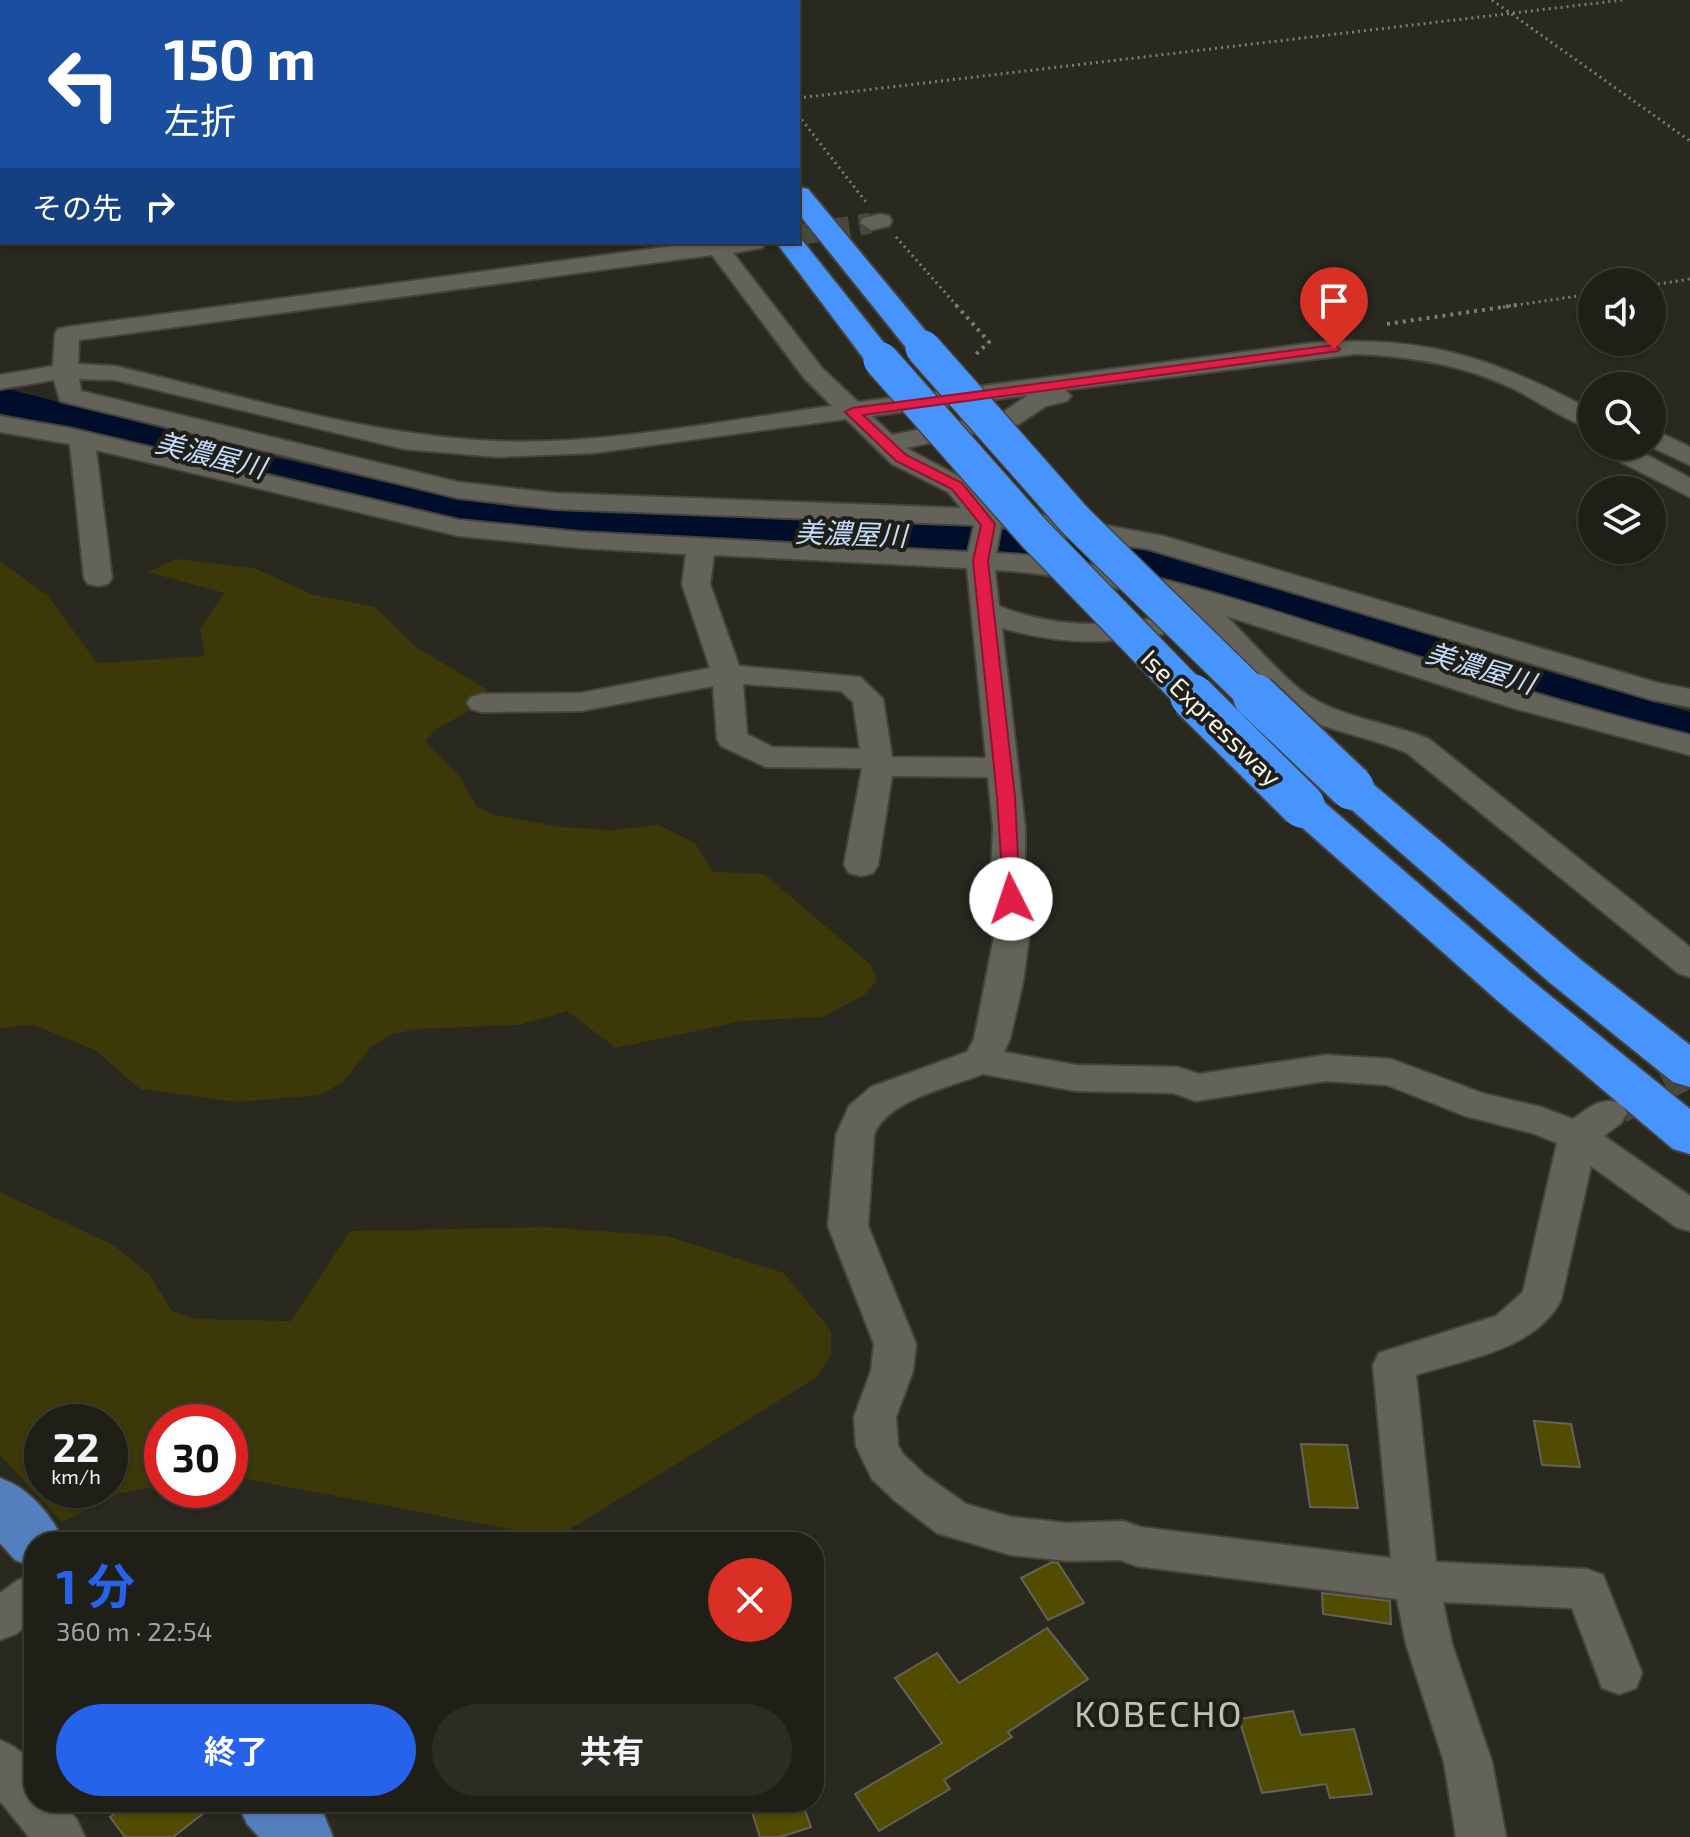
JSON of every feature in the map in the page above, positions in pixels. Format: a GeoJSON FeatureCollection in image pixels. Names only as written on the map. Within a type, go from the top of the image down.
{"type":"FeatureCollection","features":[{"type":"Feature","properties":{"kind":"highway","name":"Ise Expressway"},"geometry":{"type":"LineString","coordinates":[[800,197],[971,408],[1080,525],[1203,648],[1352,788],[1565,971],[1690,1070]]}},
{"type":"Feature","properties":{"kind":"highway","name":"Ise Expressway"},"geometry":{"type":"LineString","coordinates":[[793,244],[929,417],[1128,635],[1303,806],[1515,991],[1690,1136]]}},
{"type":"Feature","properties":{"kind":"main road"},"geometry":{"type":"LineString","coordinates":[[0,1502],[26,1532]]}},
{"type":"Feature","properties":{"kind":"main road"},"geometry":{"type":"LineString","coordinates":[[278,1812],[301,1837]]}},
{"type":"Feature","properties":{"kind":"street"},"geometry":{"type":"LineString","coordinates":[[981,1061],[992,1039],[1014,922],[1008,877],[1009,827],[984,610],[984,539],[957,486],[910,464],[843,404],[813,373],[715,245],[67,334],[65,371],[69,396],[458,490],[555,501],[906,516],[953,514],[984,539],[1028,563],[1100,573],[1531,703],[1690,745]]}},
{"type":"Feature","properties":{"kind":"street"},"geometry":{"type":"LineString","coordinates":[[1361,328],[1498,358],[1578,398]]}},
{"type":"Feature","properties":{"kind":"street"},"geometry":{"type":"LineString","coordinates":[[0,382],[65,371],[115,373],[404,441],[497,449],[594,445],[843,404],[1356,347],[1395,348],[1471,363],[1521,383],[1578,413]]}},
{"type":"Feature","properties":{"kind":"street"},"geometry":{"type":"LineString","coordinates":[[887,444],[1010,419],[1038,400],[1052,397],[1356,358],[1399,360],[1473,376],[1578,429]]}},
{"type":"Feature","properties":{"kind":"street"},"geometry":{"type":"LineString","coordinates":[[843,404],[969,369]]}},
{"type":"Feature","properties":{"kind":"street"},"geometry":{"type":"LineString","coordinates":[[0,424],[82,439],[459,528],[580,540],[701,545],[1118,534],[1653,691],[1690,698]]}},
{"type":"Feature","properties":{"kind":"street"},"geometry":{"type":"LineString","coordinates":[[82,439],[98,578]]}},
{"type":"Feature","properties":{"kind":"street"},"geometry":{"type":"LineString","coordinates":[[1666,444],[1690,457]]}},
{"type":"Feature","properties":{"kind":"street"},"geometry":{"type":"LineString","coordinates":[[1666,459],[1690,472]]}},
{"type":"Feature","properties":{"kind":"street"},"geometry":{"type":"LineString","coordinates":[[1636,460],[1690,489]]}},
{"type":"Feature","properties":{"kind":"street"},"geometry":{"type":"LineString","coordinates":[[701,545],[696,584],[727,674],[732,739],[766,757],[1003,768]]}},
{"type":"Feature","properties":{"kind":"street"},"geometry":{"type":"LineString","coordinates":[[984,610],[1027,628],[1079,635],[1136,631],[1202,606]]}},
{"type":"Feature","properties":{"kind":"street"},"geometry":{"type":"LineString","coordinates":[[1202,606],[1298,703],[1328,718],[1391,734],[1418,746],[1690,965]]}},
{"type":"Feature","properties":{"kind":"street"},"geometry":{"type":"LineString","coordinates":[[482,703],[581,702],[727,674],[849,683],[868,699],[877,763],[861,865]]}},
{"type":"Feature","properties":{"kind":"street"},"geometry":{"type":"LineString","coordinates":[[1658,939],[1690,929]]}},
{"type":"Feature","properties":{"kind":"street"},"geometry":{"type":"LineString","coordinates":[[1619,1673],[1587,1589],[1416,1581],[1136,1546],[1123,1540],[1068,1542],[1011,1536],[953,1519],[933,1507],[887,1466],[877,1446],[875,1417],[892,1371],[895,1344],[848,1226],[855,1135],[862,1116],[884,1097],[981,1061],[1076,1078],[1177,1080],[1196,1088],[1326,1068],[1391,1072],[1478,1106],[1541,1121],[1593,1124],[1690,1216]]}},
{"type":"Feature","properties":{"kind":"street"},"geometry":{"type":"LineString","coordinates":[[1481,1837],[1468,1762],[1429,1644],[1416,1581],[1394,1365],[1510,1328],[1541,1300],[1571,1175],[1593,1124]]}},
{"type":"Feature","properties":{"kind":"street"},"geometry":{"type":"LineString","coordinates":[[0,1619],[24,1601]]}},
{"type":"Feature","properties":{"kind":"street"},"geometry":{"type":"LineString","coordinates":[[0,1763],[24,1793]]}},
{"type":"Feature","properties":{"kind":"street"},"geometry":{"type":"LineString","coordinates":[[40,1812],[60,1837]]}},
{"type":"Feature","properties":{"kind":"path"},"geometry":{"type":"LineString","coordinates":[[1492,0],[1690,141]]}},
{"type":"Feature","properties":{"kind":"path"},"geometry":{"type":"LineString","coordinates":[[800,98],[1623,0]]}},
{"type":"Feature","properties":{"kind":"path"},"geometry":{"type":"LineString","coordinates":[[800,118],[876,222],[989,342],[970,361],[969,369]]}},
{"type":"Feature","properties":{"kind":"path"},"geometry":{"type":"LineString","coordinates":[[1666,283],[1690,279]]}},
{"type":"Feature","properties":{"kind":"path"},"geometry":{"type":"LineString","coordinates":[[1361,328],[1578,296]]}},
{"type":"Feature","properties":{"kind":"shaded area"},"geometry":{"type":"Polygon","coordinates":[[[176,559],[254,568],[314,595],[375,607],[416,647],[486,689],[486,702],[436,729],[425,741],[459,775],[477,807],[495,815],[561,827],[612,830],[659,825],[695,843],[713,872],[764,874],[871,965],[877,981],[864,995],[822,1017],[742,1021],[616,1048],[567,1011],[519,1025],[417,1029],[392,1034],[371,1047],[343,1082],[320,1095],[237,1102],[140,1089],[95,1050],[34,1025],[0,1028],[0,561],[48,596],[97,663],[205,656],[200,629],[224,593],[148,572],[176,559]]]}},
{"type":"Feature","properties":{"kind":"shaded area"},"geometry":{"type":"Polygon","coordinates":[[[0,1192],[113,1245],[149,1274],[172,1311],[196,1319],[291,1321],[350,1231],[545,1227],[667,1236],[784,1273],[831,1331],[831,1354],[817,1377],[566,1532],[524,1532],[248,1479],[248,1404],[144,1404],[144,1489],[128,1492],[128,1404],[24,1404],[24,1481],[0,1455],[0,1192]]]}},
{"type":"Feature","properties":{"kind":"shaded area"},"geometry":{"type":"Polygon","coordinates":[[[49,1508],[90,1508],[62,1522],[49,1508]]]}},
{"type":"Feature","properties":{"kind":"building"},"geometry":{"type":"Polygon","coordinates":[[[1534,1421],[1571,1424],[1580,1467],[1542,1465],[1534,1421]]]}},
{"type":"Feature","properties":{"kind":"building"},"geometry":{"type":"Polygon","coordinates":[[[1301,1444],[1347,1445],[1358,1508],[1310,1507],[1301,1444]]]}},
{"type":"Feature","properties":{"kind":"building"},"geometry":{"type":"Polygon","coordinates":[[[1052,1562],[1058,1563],[1084,1603],[1048,1620],[1021,1578],[1052,1562]]]}},
{"type":"Feature","properties":{"kind":"building"},"geometry":{"type":"Polygon","coordinates":[[[1322,1593],[1390,1601],[1391,1624],[1323,1614],[1322,1593]]]}},
{"type":"Feature","properties":{"kind":"building"},"geometry":{"type":"Polygon","coordinates":[[[1047,1628],[1088,1679],[1008,1732],[1012,1737],[944,1780],[950,1789],[879,1831],[855,1794],[942,1743],[895,1678],[937,1653],[959,1683],[1047,1628]]]}},
{"type":"Feature","properties":{"kind":"building"},"geometry":{"type":"Polygon","coordinates":[[[1293,1711],[1301,1735],[1354,1729],[1372,1794],[1330,1798],[1326,1784],[1262,1793],[1239,1719],[1293,1711]]]}},
{"type":"Feature","properties":{"kind":"building"},"geometry":{"type":"Polygon","coordinates":[[[117,1812],[205,1812],[173,1837],[125,1837],[110,1817],[117,1812]]]}},
{"type":"Feature","properties":{"kind":"building"},"geometry":{"type":"Polygon","coordinates":[[[752,1812],[806,1812],[811,1827],[780,1837],[760,1837],[752,1812]]]}},
{"type":"Feature","properties":{"kind":"waterway","name":"美濃屋川"},"geometry":{"type":"LineString","coordinates":[[0,400],[268,470],[433,507],[519,522],[956,537],[1166,565],[1492,672],[1690,728]]}},
{"type":"Feature","properties":{"kind":"tunnel"},"geometry":{"type":"LineString","coordinates":[[800,235],[871,223]]}},
{"type":"Feature","properties":{"kind":"tunnel"},"geometry":{"type":"LineString","coordinates":[[1619,1107],[1690,1070]]}},
{"type":"Feature","properties":{"kind":"district","name":"KOBECHO"},"geometry":{"type":"Point","coordinates":[1159,1712]}},
{"type":"Feature","properties":{"kind":"route"},"geometry":{"type":"LineString","coordinates":[[1011,899],[1009,827],[980,561],[988,524],[957,486],[901,458],[852,412],[1334,349]]}}]}
